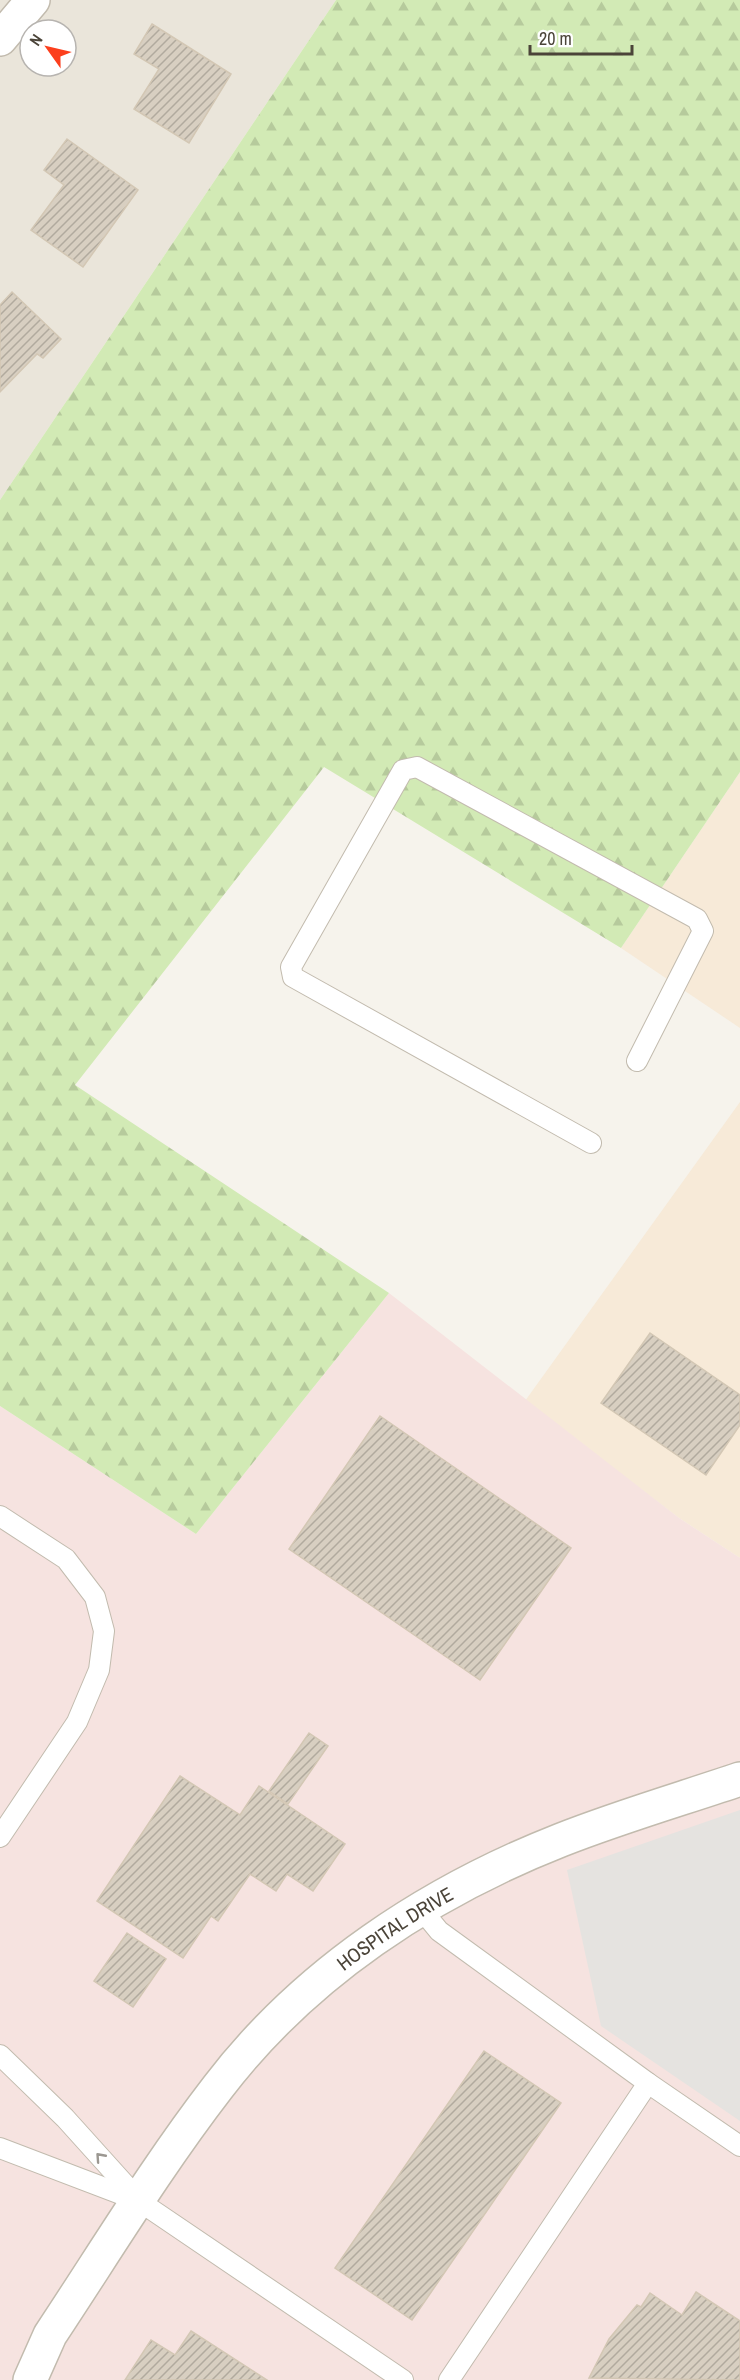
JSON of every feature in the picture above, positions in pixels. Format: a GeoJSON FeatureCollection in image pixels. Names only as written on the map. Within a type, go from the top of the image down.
{"type":"FeatureCollection","features":[{"type":"Feature","properties":{"kind":"street"},"geometry":{"type":"LineString","coordinates":[[0,39],[33,0]]}},
{"type":"Feature","properties":{"kind":"street","name":"HOSPITAL DRIVE"},"geometry":{"type":"LineString","coordinates":[[30,2380],[50,2335],[218,2087],[256,2042],[336,1966],[380,1934],[421,1909],[500,1866],[561,1840],[740,1779]]}},
{"type":"Feature","properties":{"kind":"lane"},"geometry":{"type":"LineString","coordinates":[[591,1143],[293,978],[291,967],[403,770],[417,767],[698,919],[703,932],[637,1061]]}},
{"type":"Feature","properties":{"kind":"lane"},"geometry":{"type":"LineString","coordinates":[[0,1516],[66,1559],[95,1597],[104,1631],[99,1670],[77,1722],[0,1837]]}},
{"type":"Feature","properties":{"kind":"lane"},"geometry":{"type":"LineString","coordinates":[[421,1909],[439,1931],[648,2083],[740,2146]]}},
{"type":"Feature","properties":{"kind":"lane"},"geometry":{"type":"LineString","coordinates":[[0,2055],[65,2118],[139,2201]]}},
{"type":"Feature","properties":{"kind":"lane"},"geometry":{"type":"LineString","coordinates":[[449,2380],[648,2083]]}},
{"type":"Feature","properties":{"kind":"lane"},"geometry":{"type":"LineString","coordinates":[[0,2148],[139,2201],[403,2380]]}},
{"type":"Feature","properties":{"kind":"shaded area"},"geometry":{"type":"Polygon","coordinates":[[[0,0],[336,0],[0,500],[0,0]]]}},
{"type":"Feature","properties":{"kind":"shaded area"},"geometry":{"type":"Polygon","coordinates":[[[740,772],[740,1028],[621,948],[740,772]]]}},
{"type":"Feature","properties":{"kind":"shaded area"},"geometry":{"type":"Polygon","coordinates":[[[740,1102],[740,1558],[679,1518],[525,1401],[740,1102]]]}},
{"type":"Feature","properties":{"kind":"shaded area"},"geometry":{"type":"Polygon","coordinates":[[[389,1293],[679,1518],[740,1558],[740,2380],[0,2380],[0,1406],[196,1534],[389,1293]]]}},
{"type":"Feature","properties":{"kind":"shaded area"},"geometry":{"type":"Polygon","coordinates":[[[740,1810],[740,2121],[601,2026],[567,1870],[740,1810]]]}},
{"type":"Feature","properties":{"kind":"green space"},"geometry":{"type":"Polygon","coordinates":[[[336,0],[740,0],[740,772],[621,948],[324,767],[75,1085],[389,1293],[196,1534],[0,1406],[0,500],[336,0]]]}},
{"type":"Feature","properties":{"kind":"building"},"geometry":{"type":"Polygon","coordinates":[[[152,24],[231,74],[189,143],[134,109],[159,69],[134,54],[152,24]]]}},
{"type":"Feature","properties":{"kind":"building"},"geometry":{"type":"Polygon","coordinates":[[[67,139],[138,190],[83,267],[31,230],[64,185],[44,170],[67,139]]]}},
{"type":"Feature","properties":{"kind":"building"},"geometry":{"type":"Polygon","coordinates":[[[12,292],[61,339],[43,358],[37,354],[0,392],[0,305],[12,292]]]}},
{"type":"Feature","properties":{"kind":"building"},"geometry":{"type":"Polygon","coordinates":[[[650,1333],[740,1395],[740,1425],[706,1475],[601,1403],[650,1333]]]}},
{"type":"Feature","properties":{"kind":"building"},"geometry":{"type":"Polygon","coordinates":[[[380,1416],[571,1548],[480,1680],[289,1549],[380,1416]]]}},
{"type":"Feature","properties":{"kind":"building"},"geometry":{"type":"Polygon","coordinates":[[[309,1733],[328,1746],[288,1804],[269,1791],[309,1733]]]}},
{"type":"Feature","properties":{"kind":"building"},"geometry":{"type":"Polygon","coordinates":[[[180,1776],[240,1815],[259,1786],[345,1844],[313,1891],[287,1874],[276,1891],[250,1874],[218,1921],[211,1916],[183,1958],[97,1901],[180,1776]]]}},
{"type":"Feature","properties":{"kind":"building"},"geometry":{"type":"Polygon","coordinates":[[[127,1933],[166,1959],[133,2007],[94,1981],[127,1933]]]}},
{"type":"Feature","properties":{"kind":"building"},"geometry":{"type":"Polygon","coordinates":[[[484,2051],[561,2103],[412,2320],[335,2268],[484,2051]]]}},
{"type":"Feature","properties":{"kind":"building"},"geometry":{"type":"Polygon","coordinates":[[[696,2292],[740,2321],[740,2380],[589,2378],[609,2339],[637,2305],[641,2307],[650,2293],[682,2315],[696,2292]]]}},
{"type":"Feature","properties":{"kind":"building"},"geometry":{"type":"Polygon","coordinates":[[[191,2331],[267,2380],[125,2380],[151,2340],[175,2355],[191,2331]]]}}]}
